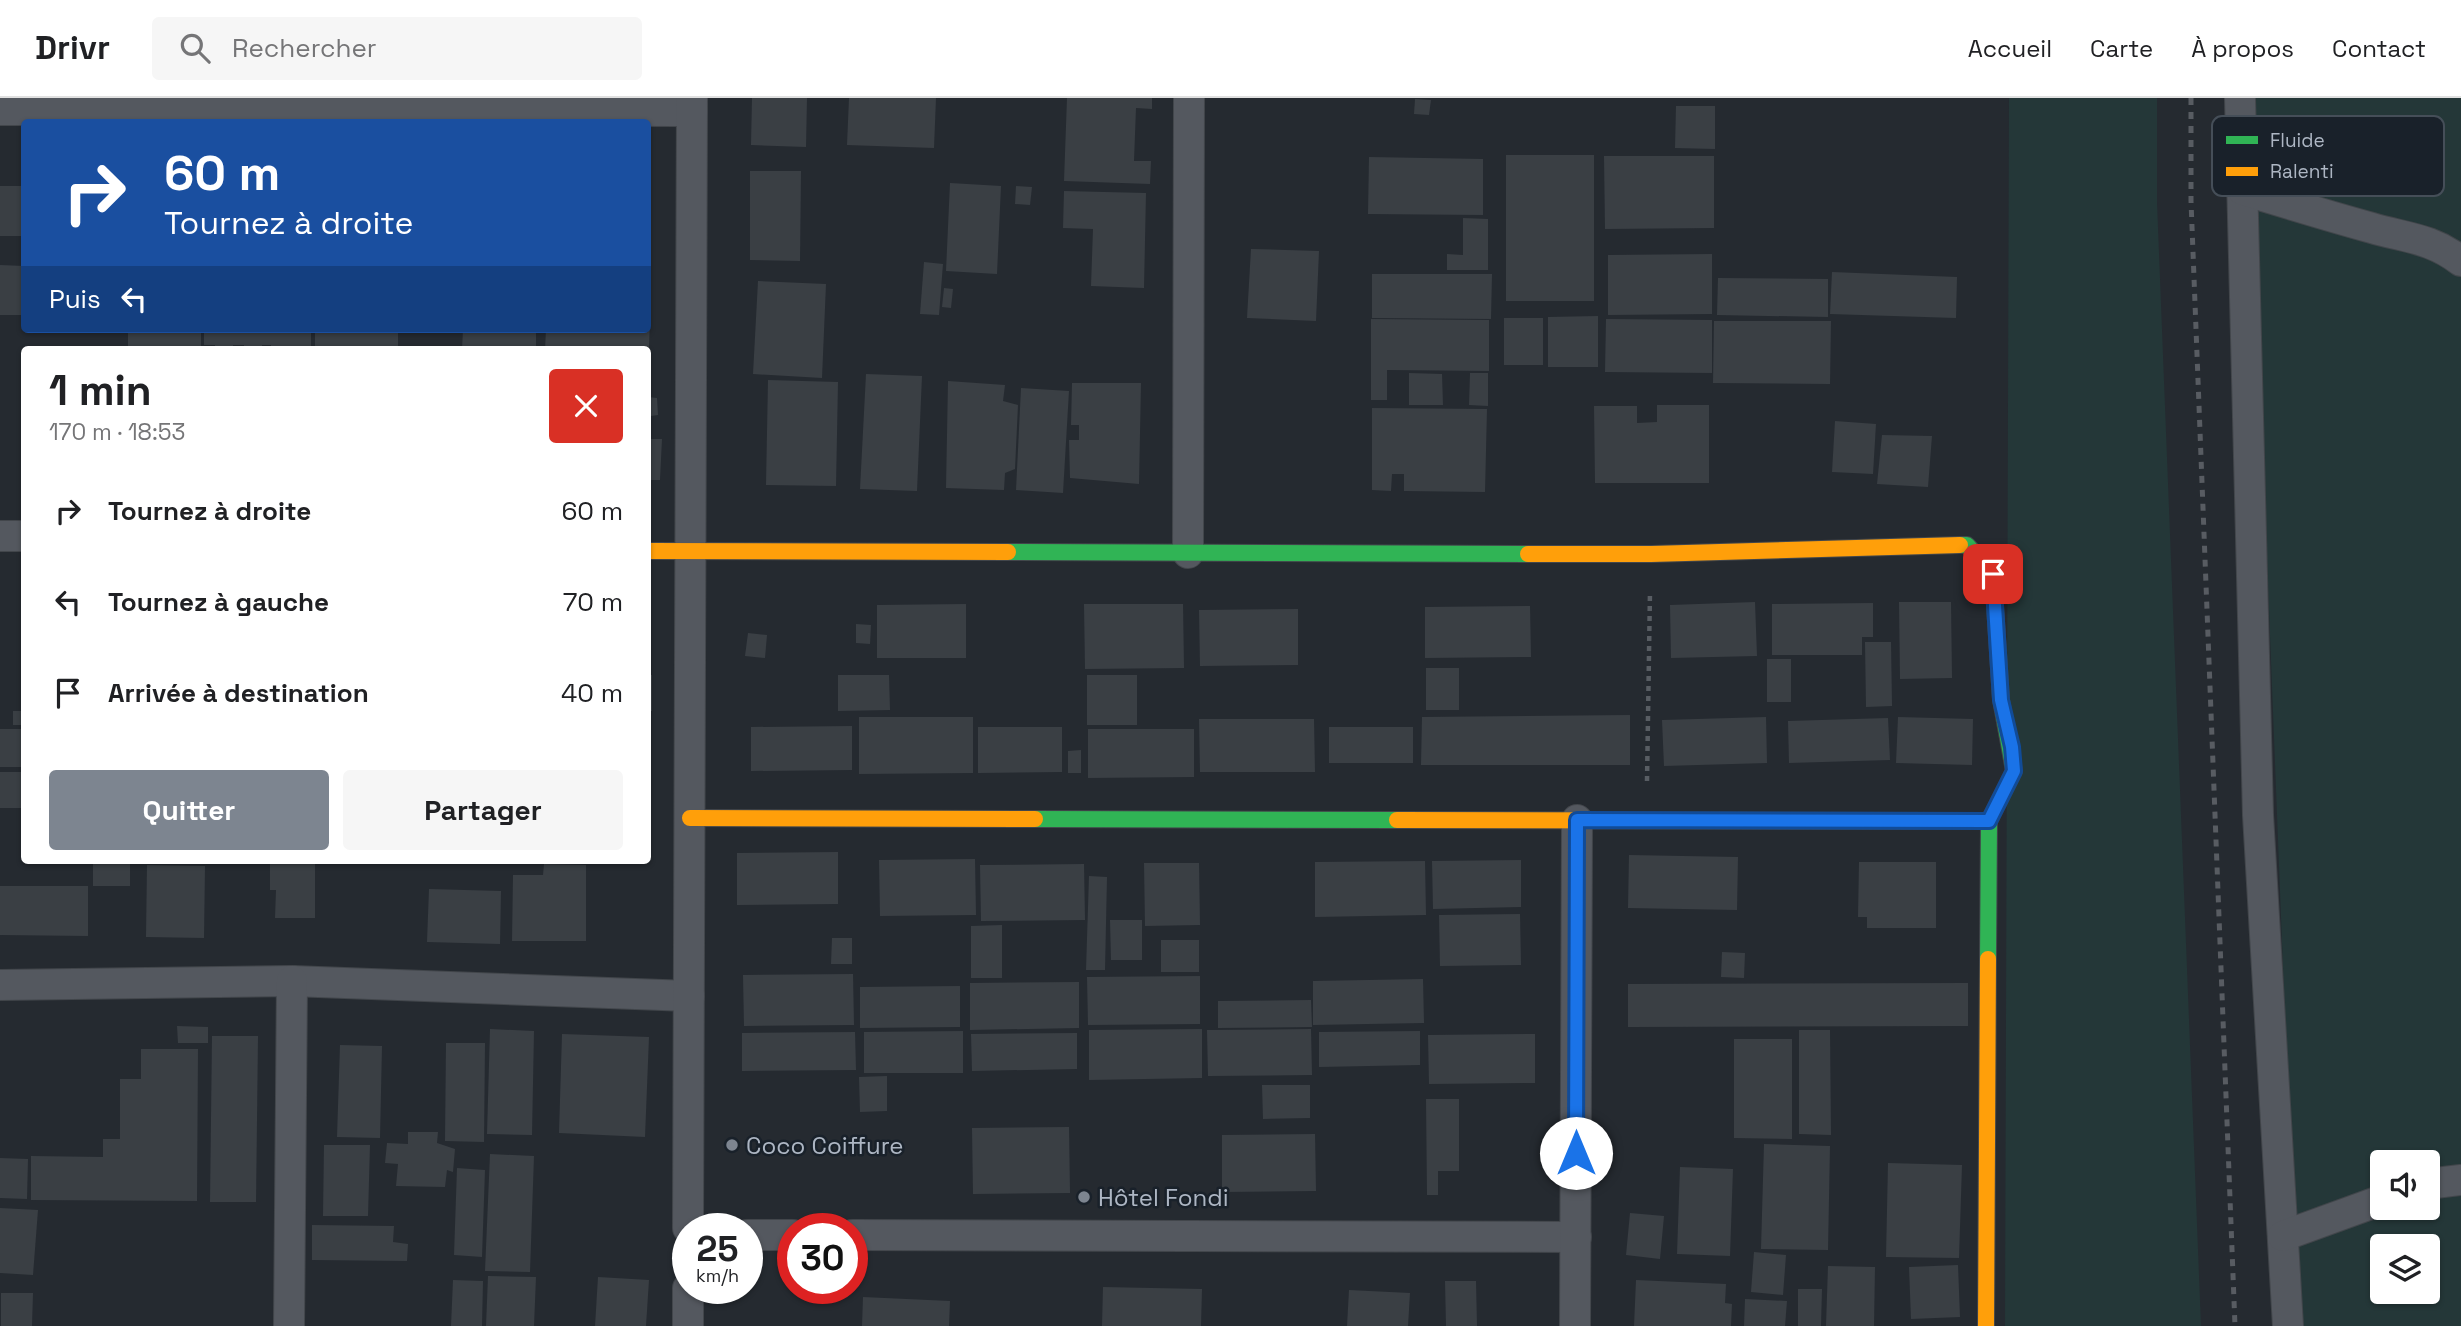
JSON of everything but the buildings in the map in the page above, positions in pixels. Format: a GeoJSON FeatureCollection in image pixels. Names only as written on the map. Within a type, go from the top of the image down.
{"type":"FeatureCollection","features":[{"type":"Feature","properties":{"kind":"street"},"geometry":{"type":"LineString","coordinates":[[1188,553],[1189,98]]}},
{"type":"Feature","properties":{"kind":"street"},"geometry":{"type":"LineString","coordinates":[[2240,98],[2241,116]]}},
{"type":"Feature","properties":{"kind":"street"},"geometry":{"type":"LineString","coordinates":[[0,110],[692,105],[688,1213]]}},
{"type":"Feature","properties":{"kind":"street"},"geometry":{"type":"LineString","coordinates":[[2243,196],[2258,815],[2288,1326]]}},
{"type":"Feature","properties":{"kind":"street"},"geometry":{"type":"LineString","coordinates":[[2263,196],[2376,229],[2410,235],[2446,250],[2461,261]]}},
{"type":"Feature","properties":{"kind":"street"},"geometry":{"type":"LineString","coordinates":[[0,536],[21,536]]}},
{"type":"Feature","properties":{"kind":"street"},"geometry":{"type":"LineString","coordinates":[[651,551],[1651,554],[1967,545],[1993,574],[2001,700],[2012,747],[2014,771],[1989,821],[1986,1326]]}},
{"type":"Feature","properties":{"kind":"street"},"geometry":{"type":"LineString","coordinates":[[690,818],[1989,821]]}},
{"type":"Feature","properties":{"kind":"street"},"geometry":{"type":"LineString","coordinates":[[1575,1326],[1577,820]]}},
{"type":"Feature","properties":{"kind":"street"},"geometry":{"type":"LineString","coordinates":[[0,985],[292,981],[689,996]]}},
{"type":"Feature","properties":{"kind":"street"},"geometry":{"type":"LineString","coordinates":[[289,1326],[292,981]]}},
{"type":"Feature","properties":{"kind":"street"},"geometry":{"type":"LineString","coordinates":[[2440,1182],[2461,1180]]}},
{"type":"Feature","properties":{"kind":"street"},"geometry":{"type":"LineString","coordinates":[[2283,1236],[2370,1204]]}},
{"type":"Feature","properties":{"kind":"street"},"geometry":{"type":"LineString","coordinates":[[868,1235],[1576,1237]]}},
{"type":"Feature","properties":{"kind":"street"},"geometry":{"type":"LineString","coordinates":[[688,1304],[688,1326]]}},
{"type":"Feature","properties":{"kind":"path"},"geometry":{"type":"LineString","coordinates":[[1646,821],[1651,554]]}},
{"type":"Feature","properties":{"kind":"shaded area"},"geometry":{"type":"Polygon","coordinates":[[[2009,98],[2157,98],[2157,202],[2201,1326],[2005,1326],[2009,98]]]}},
{"type":"Feature","properties":{"kind":"shaded area"},"geometry":{"type":"Polygon","coordinates":[[[2253,98],[2461,98],[2461,1326],[2297,1326],[2253,200],[2253,196],[2444,196],[2444,116],[2253,116],[2253,98]]]}},
{"type":"Feature","properties":{"kind":"railway"},"geometry":{"type":"LineString","coordinates":[[2191,98],[2191,201],[2235,1326]]}},
{"type":"Feature","properties":{"kind":"traffic: fast"},"geometry":{"type":"LineString","coordinates":[[1960,545],[1967,545],[1993,574],[2001,700],[2014,771],[1989,821],[1988,959]]}},
{"type":"Feature","properties":{"kind":"traffic: fast"},"geometry":{"type":"LineString","coordinates":[[1008,552],[1528,554]]}},
{"type":"Feature","properties":{"kind":"traffic: fast"},"geometry":{"type":"LineString","coordinates":[[1035,819],[1397,820]]}},
{"type":"Feature","properties":{"kind":"traffic: slow"},"geometry":{"type":"LineString","coordinates":[[1528,554],[1651,554],[1960,545]]}},
{"type":"Feature","properties":{"kind":"traffic: slow"},"geometry":{"type":"LineString","coordinates":[[651,551],[1008,552]]}},
{"type":"Feature","properties":{"kind":"traffic: slow"},"geometry":{"type":"LineString","coordinates":[[690,818],[1035,819]]}},
{"type":"Feature","properties":{"kind":"traffic: slow"},"geometry":{"type":"LineString","coordinates":[[1397,820],[1989,821]]}},
{"type":"Feature","properties":{"kind":"traffic: slow"},"geometry":{"type":"LineString","coordinates":[[1986,1326],[1988,959]]}},
{"type":"Feature","properties":{"kind":"place","name":"Coco Coiffure"},"geometry":{"type":"Point","coordinates":[732,1145]}},
{"type":"Feature","properties":{"kind":"place","name":"Hôtel Fondi"},"geometry":{"type":"Point","coordinates":[1084,1197]}},
{"type":"Feature","properties":{"kind":"route"},"geometry":{"type":"LineString","coordinates":[[1576,1153],[1577,820],[1989,821],[2014,771],[2012,747],[2001,700],[1993,574]]}}]}
